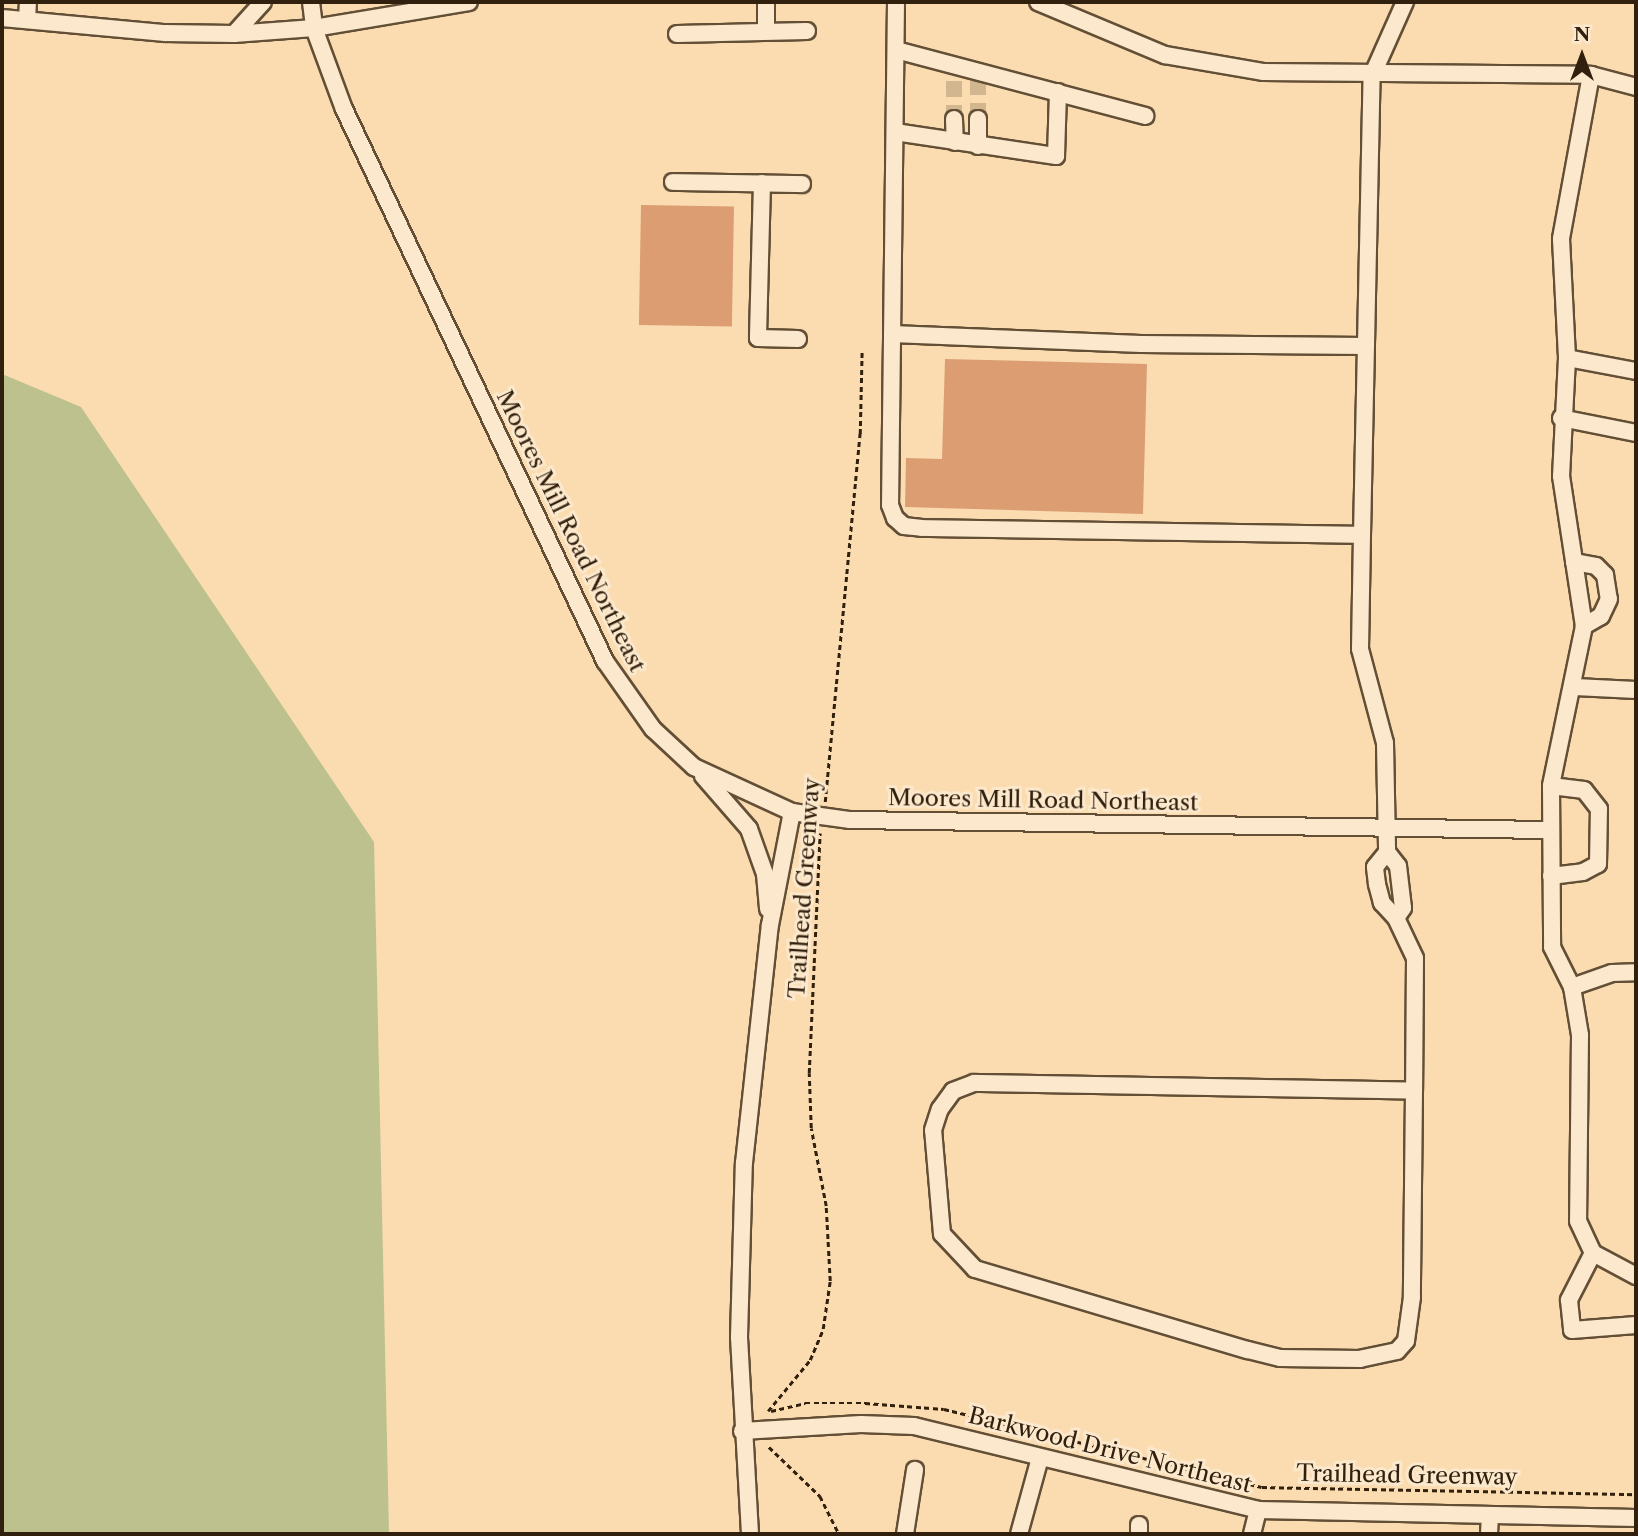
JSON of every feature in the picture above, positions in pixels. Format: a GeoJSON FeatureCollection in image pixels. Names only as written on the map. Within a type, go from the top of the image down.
{"type":"FeatureCollection","features":[{"type":"Feature","properties":{"kind":"street"},"geometry":{"type":"LineString","coordinates":[[27,20],[28,2]]}},
{"type":"Feature","properties":{"kind":"street"},"geometry":{"type":"LineString","coordinates":[[234,34],[263,2]]}},
{"type":"Feature","properties":{"kind":"street","name":"Moores Mill Road Northeast"},"geometry":{"type":"LineString","coordinates":[[311,2],[314,28],[344,109],[605,661],[653,729],[694,767],[792,812],[823,817],[1551,831]]}},
{"type":"Feature","properties":{"kind":"street"},"geometry":{"type":"LineString","coordinates":[[401,2],[425,8]]}},
{"type":"Feature","properties":{"kind":"street"},"geometry":{"type":"LineString","coordinates":[[2,18],[165,33],[234,34],[314,28],[469,2]]}},
{"type":"Feature","properties":{"kind":"street"},"geometry":{"type":"LineString","coordinates":[[766,2],[766,30]]}},
{"type":"Feature","properties":{"kind":"street"},"geometry":{"type":"LineString","coordinates":[[896,2],[890,505],[904,526],[1362,535]]}},
{"type":"Feature","properties":{"kind":"street"},"geometry":{"type":"LineString","coordinates":[[1038,2],[1165,55],[1263,72],[1372,76],[1591,75],[1636,87]]}},
{"type":"Feature","properties":{"kind":"street"},"geometry":{"type":"LineString","coordinates":[[1405,2],[1372,76],[1360,649],[1385,743],[1387,852],[1378,858],[1377,884],[1382,903],[1396,918],[1415,958],[1414,1091],[1411,1321],[1406,1341],[1384,1357],[1280,1358],[975,1269],[942,1234],[933,1130],[940,1110],[953,1091],[974,1083],[1414,1091]]}},
{"type":"Feature","properties":{"kind":"street"},"geometry":{"type":"LineString","coordinates":[[677,34],[807,31]]}},
{"type":"Feature","properties":{"kind":"street"},"geometry":{"type":"LineString","coordinates":[[896,50],[953,73],[1058,92],[1145,116]]}},
{"type":"Feature","properties":{"kind":"street"},"geometry":{"type":"LineString","coordinates":[[1591,75],[1561,239],[1567,358],[1561,418],[1561,476],[1584,625],[1575,687],[1551,786],[1552,947],[1572,987],[1580,1035],[1577,1222],[1593,1253],[1636,1276]]}},
{"type":"Feature","properties":{"kind":"street"},"geometry":{"type":"LineString","coordinates":[[895,132],[1056,156],[1058,92]]}},
{"type":"Feature","properties":{"kind":"street"},"geometry":{"type":"LineString","coordinates":[[954,119],[955,142]]}},
{"type":"Feature","properties":{"kind":"street"},"geometry":{"type":"LineString","coordinates":[[978,119],[978,146]]}},
{"type":"Feature","properties":{"kind":"street"},"geometry":{"type":"LineString","coordinates":[[673,182],[802,184]]}},
{"type":"Feature","properties":{"kind":"street"},"geometry":{"type":"LineString","coordinates":[[762,183],[758,338],[798,339]]}},
{"type":"Feature","properties":{"kind":"street"},"geometry":{"type":"LineString","coordinates":[[892,334],[1142,344],[1366,346]]}},
{"type":"Feature","properties":{"kind":"street"},"geometry":{"type":"LineString","coordinates":[[1567,358],[1636,371]]}},
{"type":"Feature","properties":{"kind":"street"},"geometry":{"type":"LineString","coordinates":[[1561,418],[1636,433]]}},
{"type":"Feature","properties":{"kind":"street"},"geometry":{"type":"LineString","coordinates":[[1574,562],[1597,566],[1605,575],[1609,599],[1601,616],[1584,625]]}},
{"type":"Feature","properties":{"kind":"street"},"geometry":{"type":"LineString","coordinates":[[1575,687],[1636,690]]}},
{"type":"Feature","properties":{"kind":"street"},"geometry":{"type":"LineString","coordinates":[[694,767],[749,829],[765,874],[770,925]]}},
{"type":"Feature","properties":{"kind":"street"},"geometry":{"type":"LineString","coordinates":[[1551,786],[1584,790],[1599,809],[1598,864],[1583,872],[1551,876]]}},
{"type":"Feature","properties":{"kind":"street"},"geometry":{"type":"LineString","coordinates":[[750,1534],[742,1431],[739,1253],[744,1163],[770,925],[792,812]]}},
{"type":"Feature","properties":{"kind":"street"},"geometry":{"type":"LineString","coordinates":[[1572,987],[1612,973],[1636,972]]}},
{"type":"Feature","properties":{"kind":"street"},"geometry":{"type":"LineString","coordinates":[[1593,1253],[1569,1300],[1572,1330],[1636,1325]]}},
{"type":"Feature","properties":{"kind":"street","name":"Barkwood Drive Northeast"},"geometry":{"type":"LineString","coordinates":[[742,1431],[861,1424],[914,1426],[1258,1510],[1636,1518]]}},
{"type":"Feature","properties":{"kind":"street"},"geometry":{"type":"LineString","coordinates":[[1019,1534],[1040,1458]]}},
{"type":"Feature","properties":{"kind":"street"},"geometry":{"type":"LineString","coordinates":[[905,1534],[915,1470]]}},
{"type":"Feature","properties":{"kind":"street"},"geometry":{"type":"LineString","coordinates":[[1252,1534],[1258,1510]]}},
{"type":"Feature","properties":{"kind":"street"},"geometry":{"type":"LineString","coordinates":[[1489,1515],[1489,1534]]}},
{"type":"Feature","properties":{"kind":"path","name":"Trailhead Greenway"},"geometry":{"type":"LineString","coordinates":[[768,1411],[810,1360],[823,1329],[830,1281],[826,1206],[811,1128],[809,1073],[816,877],[860,433],[862,349]]}},
{"type":"Feature","properties":{"kind":"path","name":"Trailhead Greenway"},"geometry":{"type":"LineString","coordinates":[[768,1411],[805,1404],[865,1403],[944,1409],[1262,1487],[1636,1494]]}},
{"type":"Feature","properties":{"kind":"path"},"geometry":{"type":"LineString","coordinates":[[768,1411],[769,1450],[820,1496],[839,1534]]}},
{"type":"Feature","properties":{"kind":"green space"},"geometry":{"type":"Polygon","coordinates":[[[2,374],[81,407],[374,842],[389,1534],[2,1534],[2,374]]]}},
{"type":"Feature","properties":{"kind":"building"},"geometry":{"type":"Polygon","coordinates":[[[641,205],[734,207],[732,327],[639,325],[641,205]]]}},
{"type":"Feature","properties":{"kind":"building"},"geometry":{"type":"Polygon","coordinates":[[[945,359],[1147,364],[1143,514],[905,507],[906,458],[942,459],[945,359]]]}},
{"type":"Feature","properties":{"kind":"tunnel"},"geometry":{"type":"LineString","coordinates":[[954,81],[954,119]]}},
{"type":"Feature","properties":{"kind":"tunnel"},"geometry":{"type":"LineString","coordinates":[[978,81],[978,119]]}}]}
